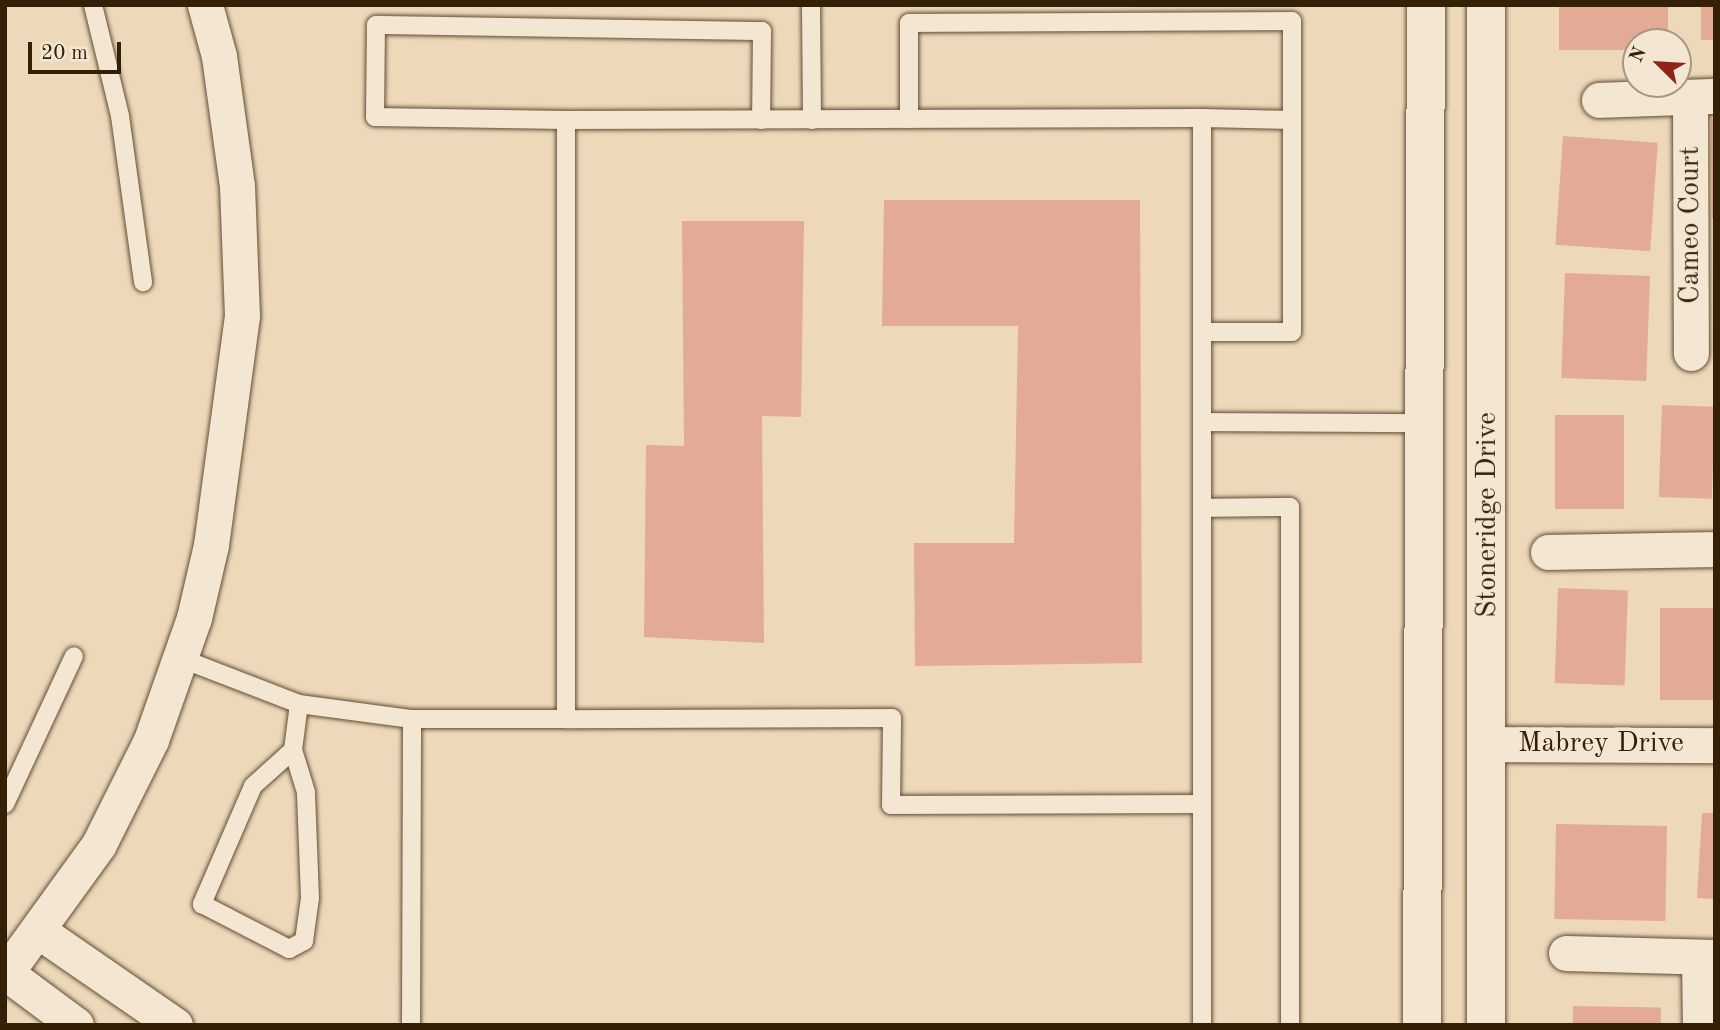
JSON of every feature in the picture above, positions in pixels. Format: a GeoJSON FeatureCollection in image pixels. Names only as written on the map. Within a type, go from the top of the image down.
{"type":"FeatureCollection","features":[{"type":"Feature","properties":{"kind":"main road"},"geometry":{"type":"LineString","coordinates":[[1422,1025],[1426,5]]}},
{"type":"Feature","properties":{"kind":"main road","name":"Stoneridge Drive"},"geometry":{"type":"LineString","coordinates":[[1486,5],[1486,1025]]}},
{"type":"Feature","properties":{"kind":"street"},"geometry":{"type":"LineString","coordinates":[[76,1025],[6,974],[40,932],[99,844],[151,740],[180,659],[226,465],[242,316],[237,186],[219,56],[205,5]]}},
{"type":"Feature","properties":{"kind":"street","name":"Cameo Court"},"geometry":{"type":"LineString","coordinates":[[1599,100],[1702,96],[1691,353]]}},
{"type":"Feature","properties":{"kind":"street"},"geometry":{"type":"LineString","coordinates":[[1548,552],[1715,549]]}},
{"type":"Feature","properties":{"kind":"street","name":"Mabrey Drive"},"geometry":{"type":"LineString","coordinates":[[1487,744],[1715,745]]}},
{"type":"Feature","properties":{"kind":"street"},"geometry":{"type":"LineString","coordinates":[[40,932],[175,1025]]}},
{"type":"Feature","properties":{"kind":"street"},"geometry":{"type":"LineString","coordinates":[[1566,953],[1707,957],[1700,1025]]}},
{"type":"Feature","properties":{"kind":"lane"},"geometry":{"type":"LineString","coordinates":[[93,5],[120,116],[143,282]]}},
{"type":"Feature","properties":{"kind":"lane"},"geometry":{"type":"LineString","coordinates":[[811,5],[812,120]]}},
{"type":"Feature","properties":{"kind":"lane"},"geometry":{"type":"LineString","coordinates":[[909,120],[909,23],[1292,21],[1292,332],[1202,332]]}},
{"type":"Feature","properties":{"kind":"lane"},"geometry":{"type":"LineString","coordinates":[[761,120],[762,31],[376,25],[374,117],[566,120],[761,120],[909,120],[1202,118],[1292,120]]}},
{"type":"Feature","properties":{"kind":"lane"},"geometry":{"type":"LineString","coordinates":[[1202,118],[1202,1025]]}},
{"type":"Feature","properties":{"kind":"lane"},"geometry":{"type":"LineString","coordinates":[[566,120],[566,719]]}},
{"type":"Feature","properties":{"kind":"lane"},"geometry":{"type":"LineString","coordinates":[[1203,422],[1424,423]]}},
{"type":"Feature","properties":{"kind":"lane"},"geometry":{"type":"LineString","coordinates":[[1202,508],[1290,507],[1290,1025]]}},
{"type":"Feature","properties":{"kind":"lane"},"geometry":{"type":"LineString","coordinates":[[5,804],[74,656]]}},
{"type":"Feature","properties":{"kind":"lane"},"geometry":{"type":"LineString","coordinates":[[180,659],[299,704],[412,719],[892,718],[891,805],[1202,804]]}},
{"type":"Feature","properties":{"kind":"lane"},"geometry":{"type":"LineString","coordinates":[[293,750],[253,786],[202,904],[289,949],[304,941],[310,898],[306,792],[293,750],[299,704]]}},
{"type":"Feature","properties":{"kind":"lane"},"geometry":{"type":"LineString","coordinates":[[411,1025],[412,719]]}},
{"type":"Feature","properties":{"kind":"building"},"geometry":{"type":"Polygon","coordinates":[[[1559,5],[1668,5],[1668,28],[1622,28],[1622,50],[1559,50],[1559,5]]]}},
{"type":"Feature","properties":{"kind":"building"},"geometry":{"type":"Polygon","coordinates":[[[1701,5],[1715,5],[1715,40],[1701,40],[1701,5]]]}},
{"type":"Feature","properties":{"kind":"building"},"geometry":{"type":"Polygon","coordinates":[[[1711,119],[1715,119],[1715,218],[1712,218],[1711,119]]]}},
{"type":"Feature","properties":{"kind":"building"},"geometry":{"type":"Polygon","coordinates":[[[1563,136],[1658,143],[1650,251],[1555,245],[1563,136]]]}},
{"type":"Feature","properties":{"kind":"building"},"geometry":{"type":"Polygon","coordinates":[[[884,200],[1140,200],[1142,663],[915,666],[914,543],[1014,543],[1018,326],[882,326],[884,200]]]}},
{"type":"Feature","properties":{"kind":"building"},"geometry":{"type":"Polygon","coordinates":[[[682,221],[804,221],[801,417],[762,416],[764,643],[644,637],[646,445],[684,446],[682,221]]]}},
{"type":"Feature","properties":{"kind":"building"},"geometry":{"type":"Polygon","coordinates":[[[1565,273],[1650,276],[1646,381],[1561,378],[1565,273]]]}},
{"type":"Feature","properties":{"kind":"building"},"geometry":{"type":"Polygon","coordinates":[[[1662,405],[1715,407],[1712,499],[1659,497],[1662,405]]]}},
{"type":"Feature","properties":{"kind":"building"},"geometry":{"type":"Polygon","coordinates":[[[1555,415],[1624,415],[1624,509],[1555,509],[1555,415]]]}},
{"type":"Feature","properties":{"kind":"building"},"geometry":{"type":"Polygon","coordinates":[[[1558,588],[1628,590],[1625,685],[1555,683],[1558,588]]]}},
{"type":"Feature","properties":{"kind":"building"},"geometry":{"type":"Polygon","coordinates":[[[1660,608],[1715,608],[1715,700],[1660,700],[1660,608]]]}},
{"type":"Feature","properties":{"kind":"building"},"geometry":{"type":"Polygon","coordinates":[[[1702,813],[1715,813],[1715,899],[1697,898],[1702,813]]]}},
{"type":"Feature","properties":{"kind":"building"},"geometry":{"type":"Polygon","coordinates":[[[1556,824],[1667,826],[1665,921],[1554,919],[1556,824]]]}},
{"type":"Feature","properties":{"kind":"building"},"geometry":{"type":"Polygon","coordinates":[[[1573,1006],[1661,1008],[1661,1025],[1573,1025],[1573,1006]]]}}]}
